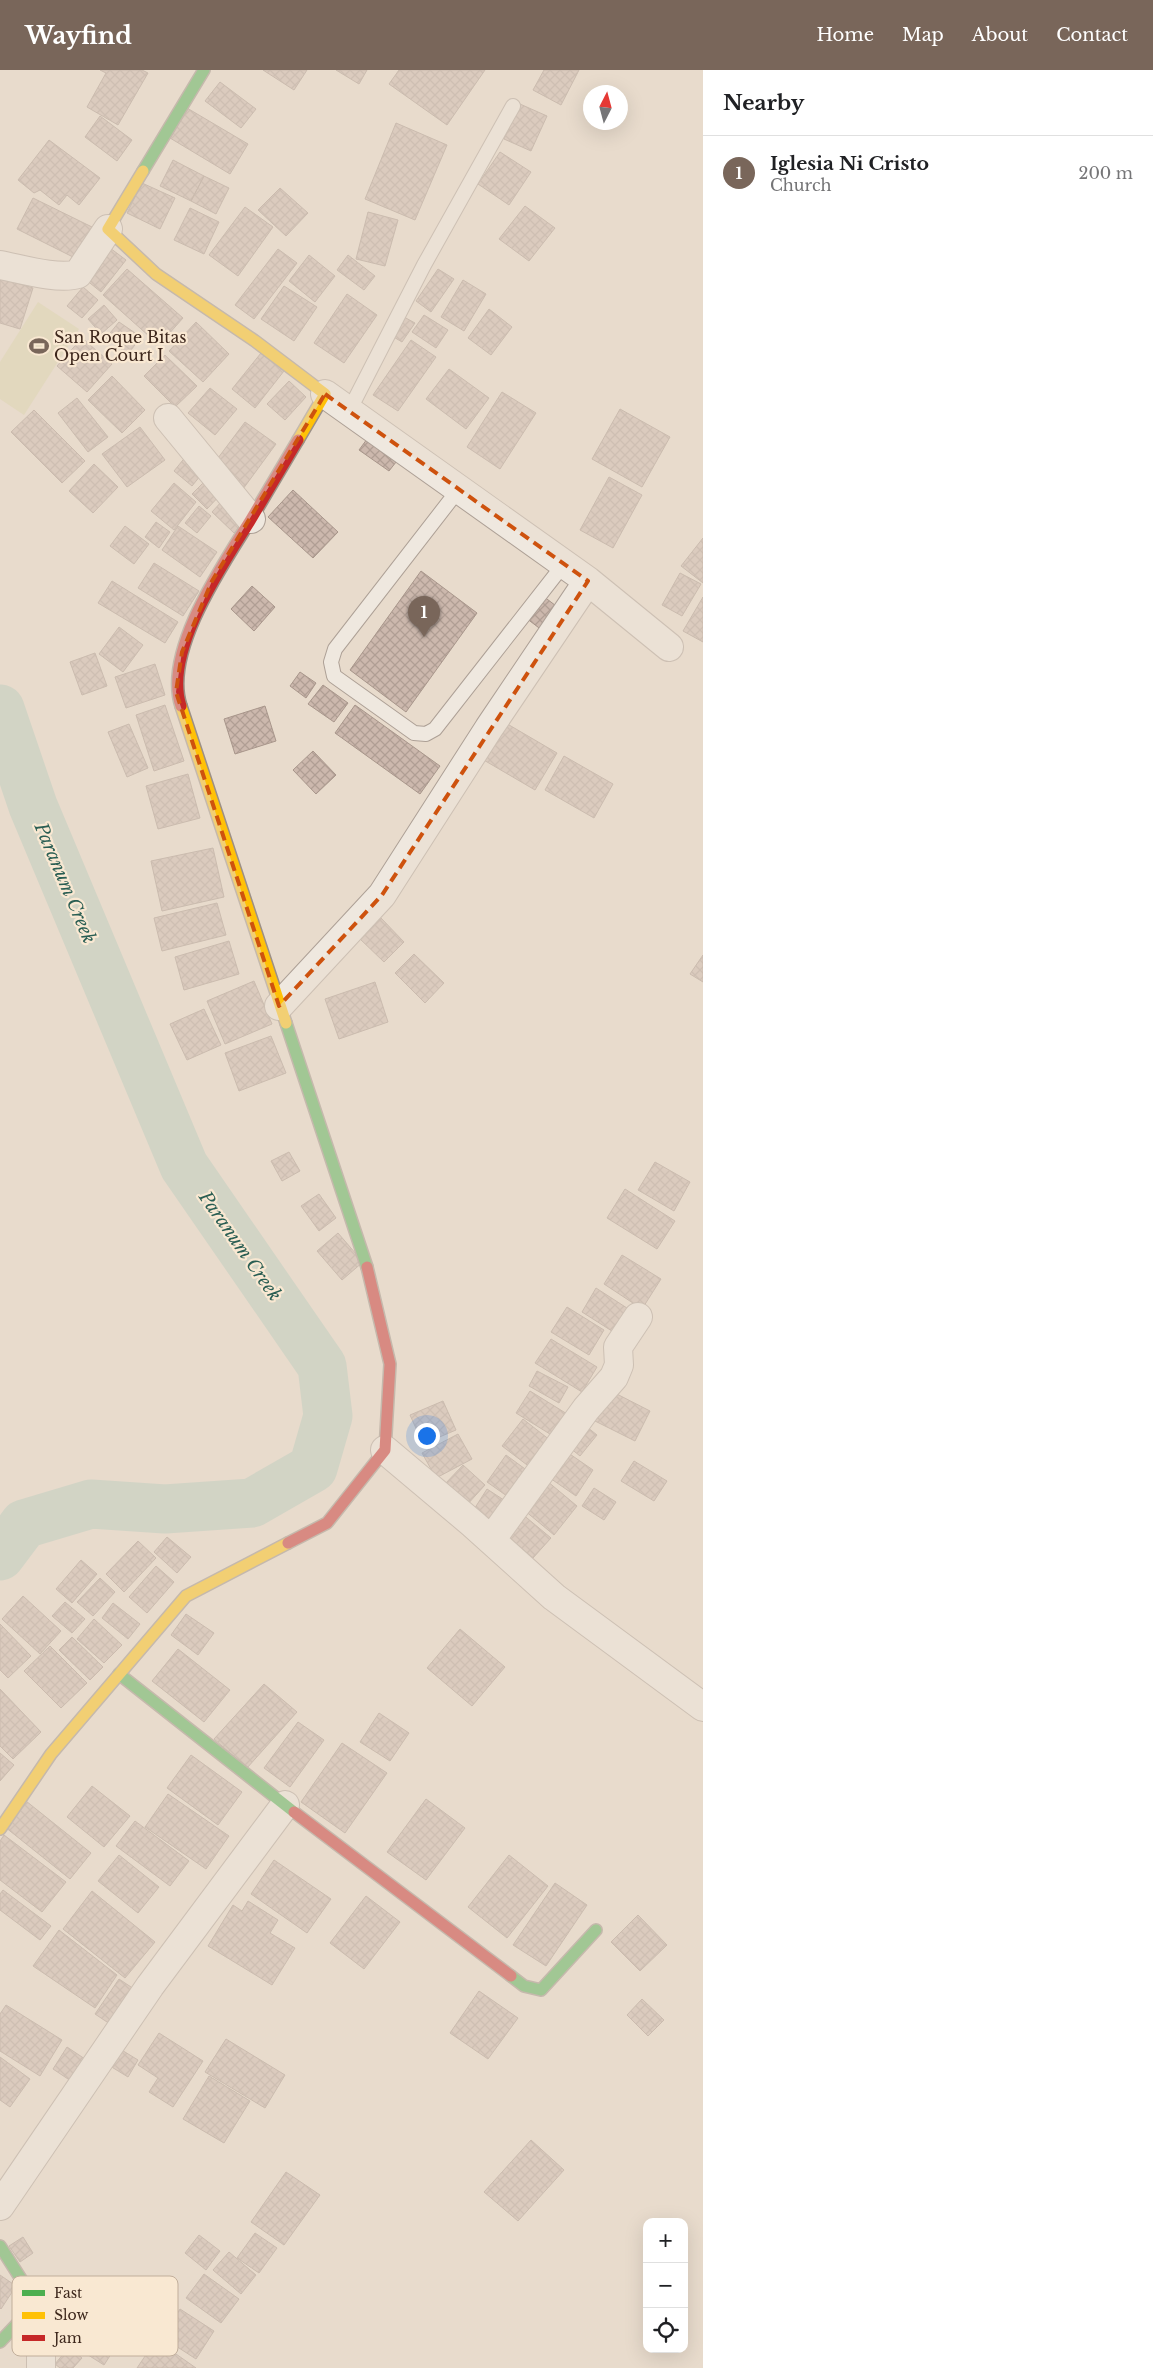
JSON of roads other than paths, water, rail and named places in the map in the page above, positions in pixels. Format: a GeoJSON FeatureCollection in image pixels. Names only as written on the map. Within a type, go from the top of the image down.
{"type":"FeatureCollection","features":[{"type":"Feature","properties":{"kind":"street"},"geometry":{"type":"LineString","coordinates":[[0,265],[56,275],[70,276],[78,274],[108,230],[204,70]]}},
{"type":"Feature","properties":{"kind":"street"},"geometry":{"type":"LineString","coordinates":[[108,230],[156,274],[255,341],[325,394],[588,581],[669,647]]}},
{"type":"Feature","properties":{"kind":"street"},"geometry":{"type":"LineString","coordinates":[[0,1830],[51,1754],[186,1596],[328,1524],[385,1450],[390,1364],[371,1280],[176,692],[176,672],[182,652],[212,582],[325,394]]}},
{"type":"Feature","properties":{"kind":"street"},"geometry":{"type":"LineString","coordinates":[[168,418],[251,519]]}},
{"type":"Feature","properties":{"kind":"street"},"geometry":{"type":"LineString","coordinates":[[280,1006],[382,895],[489,728],[588,581]]}},
{"type":"Feature","properties":{"kind":"street"},"geometry":{"type":"LineString","coordinates":[[491,1540],[586,1409],[614,1377],[619,1365],[618,1347],[638,1317]]}},
{"type":"Feature","properties":{"kind":"street"},"geometry":{"type":"LineString","coordinates":[[385,1450],[491,1540],[554,1597],[703,1706]]}},
{"type":"Feature","properties":{"kind":"street"},"geometry":{"type":"LineString","coordinates":[[119,1674],[285,1805],[524,1986],[541,1990],[596,1930]]}},
{"type":"Feature","properties":{"kind":"street"},"geometry":{"type":"LineString","coordinates":[[0,2206],[150,1986],[285,1805]]}},
{"type":"Feature","properties":{"kind":"street"},"geometry":{"type":"LineString","coordinates":[[0,2246],[19,2276]]}},
{"type":"Feature","properties":{"kind":"street"},"geometry":{"type":"LineString","coordinates":[[0,2342],[12,2330]]}},
{"type":"Feature","properties":{"kind":"lane"},"geometry":{"type":"LineString","coordinates":[[349,411],[424,265],[513,106]]}},
{"type":"Feature","properties":{"kind":"lane"},"geometry":{"type":"LineString","coordinates":[[459,489],[335,649],[331,662],[334,676],[414,733],[426,734],[435,729],[564,564]]}},
{"type":"Feature","properties":{"kind":"waterway","name":"Paranum Creek"},"geometry":{"type":"LineString","coordinates":[[0,709],[33,806],[184,1166],[322,1366],[328,1416],[313,1468],[252,1503],[165,1509],[91,1504],[24,1524],[0,1556]]}},
{"type":"Feature","properties":{"kind":"place","name":"San Roque Bitas Open Court I"},"geometry":{"type":"Point","coordinates":[39,346]}},
{"type":"Feature","properties":{"kind":"place","name":"Iglesia Ni Cristo"},"geometry":{"type":"Point","coordinates":[424,637]}}]}
